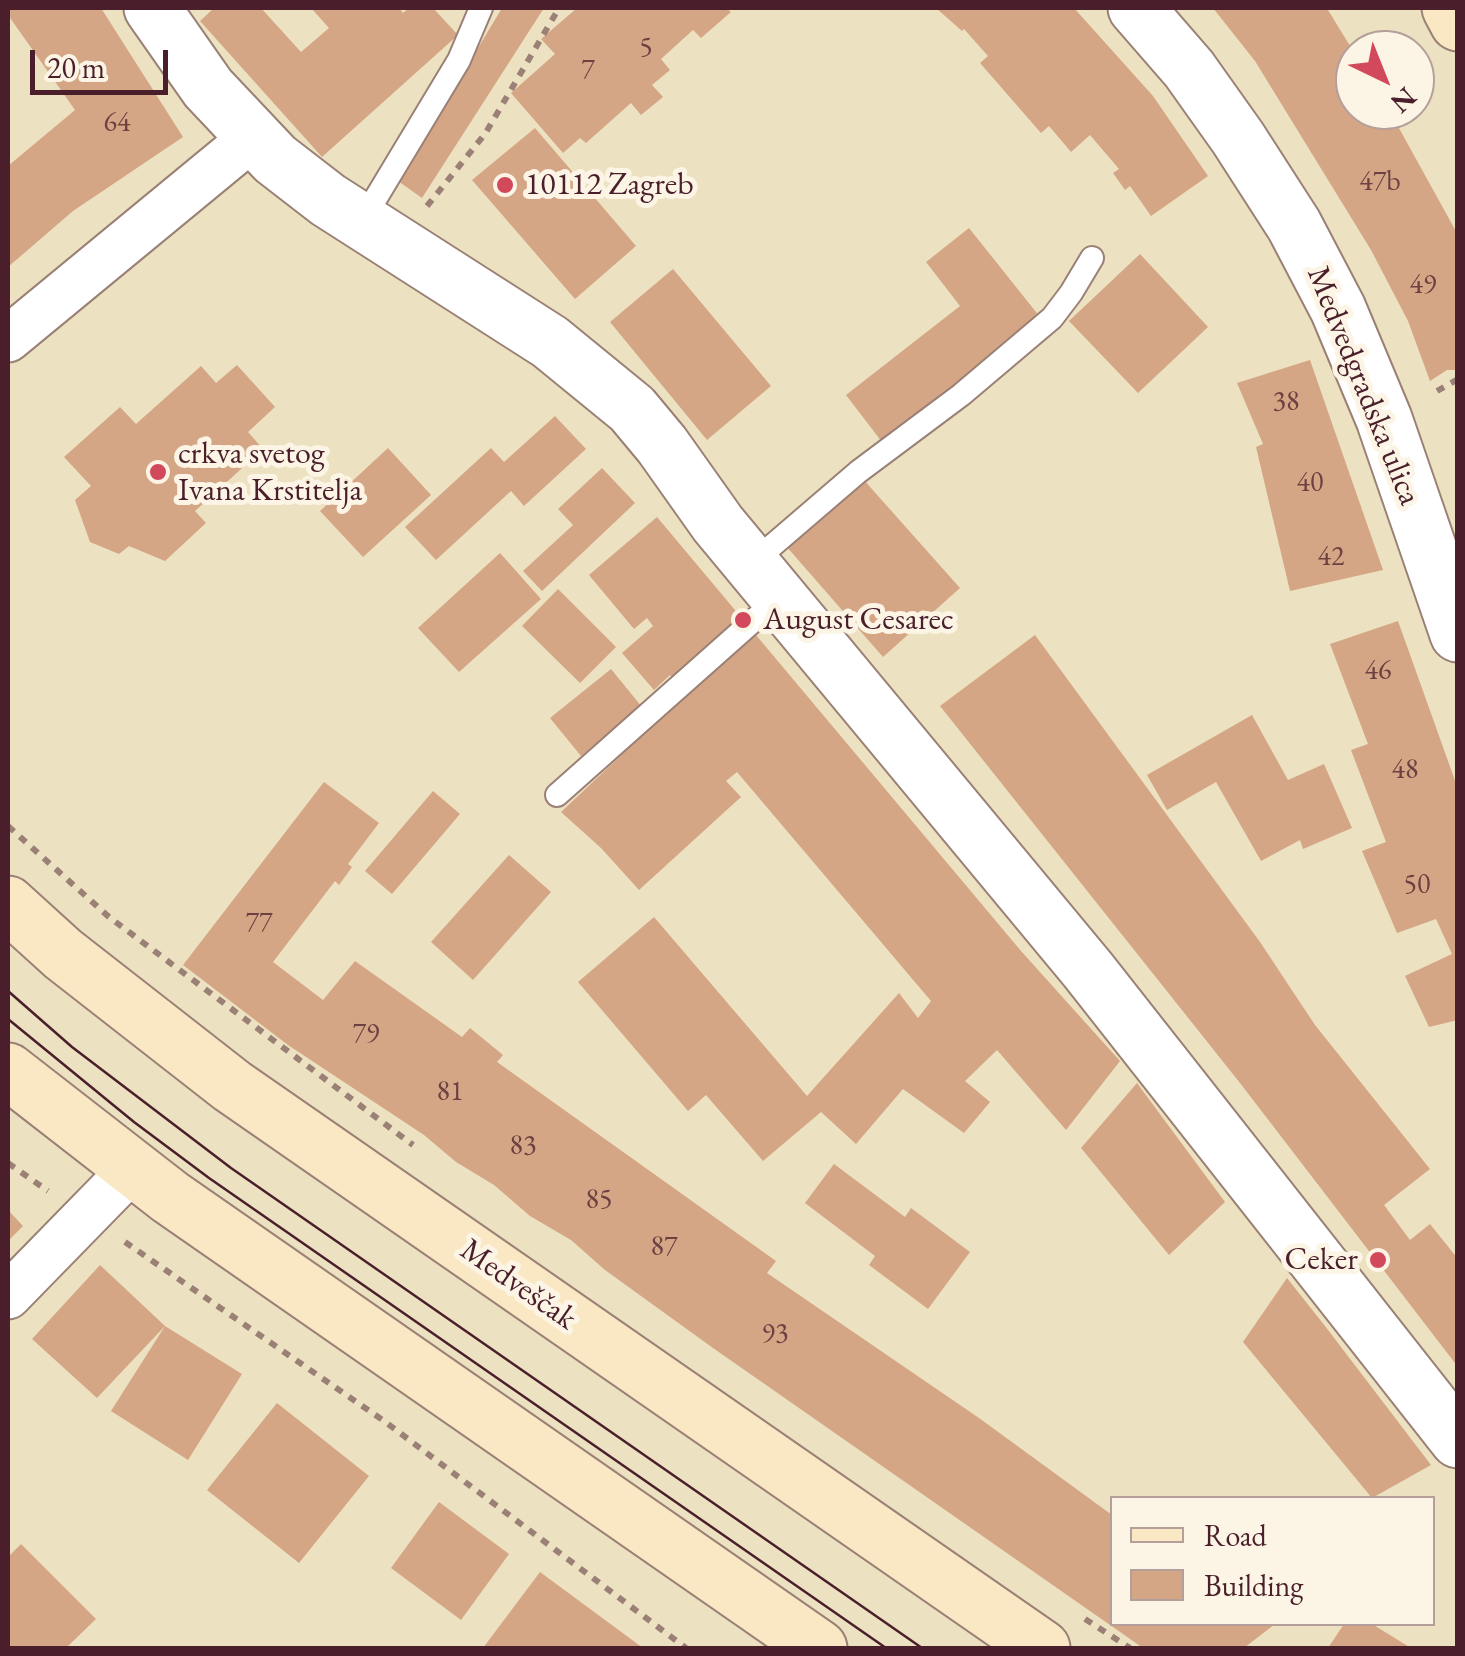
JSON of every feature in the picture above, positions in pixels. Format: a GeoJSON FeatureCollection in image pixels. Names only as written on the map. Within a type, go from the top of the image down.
{"type":"FeatureCollection","features":[{"type":"Feature","properties":{"kind":"main road"},"geometry":{"type":"LineString","coordinates":[[1450,8],[1458,23]]}},
{"type":"Feature","properties":{"kind":"main road","name":"Medveščak"},"geometry":{"type":"LineString","coordinates":[[8,904],[63,954],[232,1086],[1042,1648]]}},
{"type":"Feature","properties":{"kind":"main road"},"geometry":{"type":"LineString","coordinates":[[8,1071],[132,1169],[819,1648]]}},
{"type":"Feature","properties":{"kind":"street"},"geometry":{"type":"LineString","coordinates":[[152,8],[202,80],[253,137],[297,177],[550,342],[604,383],[662,445],[709,511],[1088,970],[1458,1440]]}},
{"type":"Feature","properties":{"kind":"street","name":"Medvedgradska ulica"},"geometry":{"type":"LineString","coordinates":[[1136,8],[1189,69],[1238,138],[1294,225],[1338,309],[1384,419],[1458,634]]}},
{"type":"Feature","properties":{"kind":"street"},"geometry":{"type":"LineString","coordinates":[[8,339],[253,137]]}},
{"type":"Feature","properties":{"kind":"street"},"geometry":{"type":"LineString","coordinates":[[8,1296],[132,1169]]}},
{"type":"Feature","properties":{"kind":"lane"},"geometry":{"type":"LineString","coordinates":[[362,221],[459,60],[481,8]]}},
{"type":"Feature","properties":{"kind":"lane"},"geometry":{"type":"LineString","coordinates":[[558,795],[766,580],[858,472],[961,395],[1052,318],[1092,258]]}},
{"type":"Feature","properties":{"kind":"path"},"geometry":{"type":"LineString","coordinates":[[423,211],[485,134],[558,8]]}},
{"type":"Feature","properties":{"kind":"path"},"geometry":{"type":"LineString","coordinates":[[1437,391],[1458,379]]}},
{"type":"Feature","properties":{"kind":"path"},"geometry":{"type":"LineString","coordinates":[[8,1164],[384,1421],[686,1648]]}},
{"type":"Feature","properties":{"kind":"building"},"geometry":{"type":"Polygon","coordinates":[[[8,8],[101,8],[183,137],[73,211],[8,267],[8,166],[75,110],[8,15],[8,8]]]}},
{"type":"Feature","properties":{"kind":"building"},"geometry":{"type":"Polygon","coordinates":[[[214,8],[261,8],[301,52],[329,28],[311,8],[399,8],[403,13],[409,8],[433,8],[458,35],[322,157],[200,21],[214,8]]]}},
{"type":"Feature","properties":{"kind":"building"},"geometry":{"type":"Polygon","coordinates":[[[502,8],[544,8],[422,198],[398,181],[502,8]]]}},
{"type":"Feature","properties":{"kind":"building"},"geometry":{"type":"Polygon","coordinates":[[[577,8],[726,8],[731,12],[701,38],[693,30],[661,59],[670,70],[652,85],[663,97],[641,115],[631,103],[586,143],[580,138],[563,153],[511,93],[555,54],[541,39],[577,8]]]}},
{"type":"Feature","properties":{"kind":"building"},"geometry":{"type":"Polygon","coordinates":[[[936,8],[1074,8],[1153,96],[1208,176],[1151,216],[1130,186],[1125,190],[1113,173],[1119,169],[1090,135],[1071,152],[1049,126],[1041,133],[980,63],[988,56],[964,29],[936,8]]]}},
{"type":"Feature","properties":{"kind":"building"},"geometry":{"type":"Polygon","coordinates":[[[1213,8],[1328,10],[1340,30],[1335,30],[1335,130],[1400,130],[1458,235],[1458,370],[1447,370],[1430,381],[1408,321],[1371,250],[1255,61],[1213,8]]]}},
{"type":"Feature","properties":{"kind":"building"},"geometry":{"type":"Polygon","coordinates":[[[535,128],[636,246],[575,299],[472,180],[535,128]]]}},
{"type":"Feature","properties":{"kind":"building"},"geometry":{"type":"Polygon","coordinates":[[[969,228],[1040,317],[882,442],[846,395],[960,306],[926,262],[969,228]]]}},
{"type":"Feature","properties":{"kind":"building"},"geometry":{"type":"Polygon","coordinates":[[[1140,254],[1208,327],[1138,393],[1069,321],[1140,254]]]}},
{"type":"Feature","properties":{"kind":"building"},"geometry":{"type":"Polygon","coordinates":[[[673,269],[771,386],[707,440],[610,322],[673,269]]]}},
{"type":"Feature","properties":{"kind":"building"},"geometry":{"type":"Polygon","coordinates":[[[1310,360],[1383,570],[1290,591],[1256,447],[1263,444],[1237,383],[1310,360]]]}},
{"type":"Feature","properties":{"kind":"building","name":"crkva svetog Ivana Krstitelja"},"geometry":{"type":"Polygon","coordinates":[[[237,365],[275,407],[248,432],[263,449],[195,511],[206,523],[165,561],[129,546],[119,554],[90,542],[75,500],[91,486],[64,457],[120,407],[136,424],[201,366],[216,383],[237,365]]]}},
{"type":"Feature","properties":{"kind":"building"},"geometry":{"type":"Polygon","coordinates":[[[555,416],[586,449],[524,506],[511,491],[436,560],[405,527],[491,448],[504,462],[555,416]]]}},
{"type":"Feature","properties":{"kind":"building"},"geometry":{"type":"Polygon","coordinates":[[[388,448],[431,495],[363,557],[320,511],[388,448]]]}},
{"type":"Feature","properties":{"kind":"building"},"geometry":{"type":"Polygon","coordinates":[[[602,468],[635,503],[542,591],[523,571],[573,525],[558,509],[602,468]]]}},
{"type":"Feature","properties":{"kind":"building"},"geometry":{"type":"Polygon","coordinates":[[[863,479],[960,588],[883,657],[786,546],[863,479]]]}},
{"type":"Feature","properties":{"kind":"building"},"geometry":{"type":"Polygon","coordinates":[[[657,517],[1021,951],[1120,1061],[1066,1130],[997,1050],[965,1081],[990,1102],[964,1133],[903,1089],[856,1144],[821,1112],[763,1161],[706,1095],[688,1111],[578,982],[654,917],[807,1096],[899,993],[918,1018],[931,1001],[737,772],[726,781],[741,797],[639,890],[561,812],[686,694],[670,675],[654,690],[622,653],[653,626],[647,618],[634,629],[589,575],[657,517]]]}},
{"type":"Feature","properties":{"kind":"building"},"geometry":{"type":"Polygon","coordinates":[[[500,553],[541,599],[459,672],[418,628],[500,553]]]}},
{"type":"Feature","properties":{"kind":"building"},"geometry":{"type":"Polygon","coordinates":[[[558,589],[616,647],[580,683],[522,626],[558,589]]]}},
{"type":"Feature","properties":{"kind":"building"},"geometry":{"type":"Polygon","coordinates":[[[1398,621],[1458,789],[1458,1020],[1429,1027],[1405,976],[1452,954],[1436,919],[1397,933],[1362,851],[1386,842],[1351,750],[1368,744],[1330,644],[1398,621]]]}},
{"type":"Feature","properties":{"kind":"building"},"geometry":{"type":"Polygon","coordinates":[[[1035,635],[1260,942],[1315,1025],[1430,1169],[1384,1205],[1410,1240],[1430,1224],[1458,1259],[1458,1367],[1240,1083],[940,706],[1035,635]]]}},
{"type":"Feature","properties":{"kind":"building"},"geometry":{"type":"Polygon","coordinates":[[[611,669],[642,707],[581,756],[550,718],[611,669]]]}},
{"type":"Feature","properties":{"kind":"building"},"geometry":{"type":"Polygon","coordinates":[[[1252,715],[1288,780],[1324,764],[1352,828],[1303,849],[1300,840],[1261,861],[1216,782],[1167,810],[1147,775],[1252,715]]]}},
{"type":"Feature","properties":{"kind":"building"},"geometry":{"type":"Polygon","coordinates":[[[324,782],[379,823],[348,864],[352,867],[339,885],[335,881],[273,962],[323,1000],[355,961],[462,1037],[470,1028],[503,1055],[497,1062],[776,1261],[767,1273],[979,1418],[1110,1514],[1110,1625],[713,1348],[605,1270],[571,1240],[530,1216],[424,1135],[288,1045],[183,965],[324,782]]]}},
{"type":"Feature","properties":{"kind":"building"},"geometry":{"type":"Polygon","coordinates":[[[433,791],[460,814],[392,894],[365,871],[433,791]]]}},
{"type":"Feature","properties":{"kind":"building"},"geometry":{"type":"Polygon","coordinates":[[[509,855],[551,892],[473,980],[431,942],[509,855]]]}},
{"type":"Feature","properties":{"kind":"building"},"geometry":{"type":"Polygon","coordinates":[[[1137,1083],[1225,1202],[1169,1255],[1081,1148],[1137,1083]]]}},
{"type":"Feature","properties":{"kind":"building"},"geometry":{"type":"Polygon","coordinates":[[[834,1164],[905,1217],[911,1208],[970,1252],[928,1309],[869,1265],[875,1256],[805,1203],[834,1164]]]}},
{"type":"Feature","properties":{"kind":"building"},"geometry":{"type":"Polygon","coordinates":[[[8,1210],[23,1226],[8,1241],[8,1210]]]}},
{"type":"Feature","properties":{"kind":"building"},"geometry":{"type":"Polygon","coordinates":[[[100,1265],[165,1326],[97,1398],[32,1339],[100,1265]]]}},
{"type":"Feature","properties":{"kind":"building"},"geometry":{"type":"Polygon","coordinates":[[[1287,1278],[1431,1465],[1370,1496],[1243,1342],[1287,1278]]]}},
{"type":"Feature","properties":{"kind":"building"},"geometry":{"type":"Polygon","coordinates":[[[165,1326],[242,1374],[188,1460],[111,1411],[165,1326]]]}},
{"type":"Feature","properties":{"kind":"building"},"geometry":{"type":"Polygon","coordinates":[[[277,1403],[369,1476],[299,1563],[207,1490],[277,1403]]]}},
{"type":"Feature","properties":{"kind":"building"},"geometry":{"type":"Polygon","coordinates":[[[439,1502],[509,1554],[461,1620],[391,1568],[439,1502]]]}},
{"type":"Feature","properties":{"kind":"building"},"geometry":{"type":"Polygon","coordinates":[[[21,1544],[96,1619],[66,1648],[8,1648],[8,1557],[21,1544]]]}},
{"type":"Feature","properties":{"kind":"building"},"geometry":{"type":"Polygon","coordinates":[[[540,1572],[643,1648],[483,1648],[540,1572]]]}},
{"type":"Feature","properties":{"kind":"building"},"geometry":{"type":"Polygon","coordinates":[[[1111,1626],[1272,1626],[1244,1648],[1143,1648],[1111,1626]]]}},
{"type":"Feature","properties":{"kind":"building"},"geometry":{"type":"Polygon","coordinates":[[[1343,1626],[1375,1626],[1411,1648],[1328,1648],[1343,1626]]]}},
{"type":"Feature","properties":{"kind":"tram line"},"geometry":{"type":"LineString","coordinates":[[8,991],[72,1047],[231,1168],[922,1648]]}},
{"type":"Feature","properties":{"kind":"tram line"},"geometry":{"type":"LineString","coordinates":[[8,1019],[209,1178],[886,1648]]}},
{"type":"Feature","properties":{"kind":"place","name":"10112 Zagreb"},"geometry":{"type":"Point","coordinates":[505,185]}},
{"type":"Feature","properties":{"kind":"place","name":"crkva svetog Ivana Krstitelja"},"geometry":{"type":"Point","coordinates":[158,472]}},
{"type":"Feature","properties":{"kind":"place","name":"August Cesarec"},"geometry":{"type":"Point","coordinates":[743,620]}},
{"type":"Feature","properties":{"kind":"place","name":"Ceker"},"geometry":{"type":"Point","coordinates":[1378,1260]}}]}
